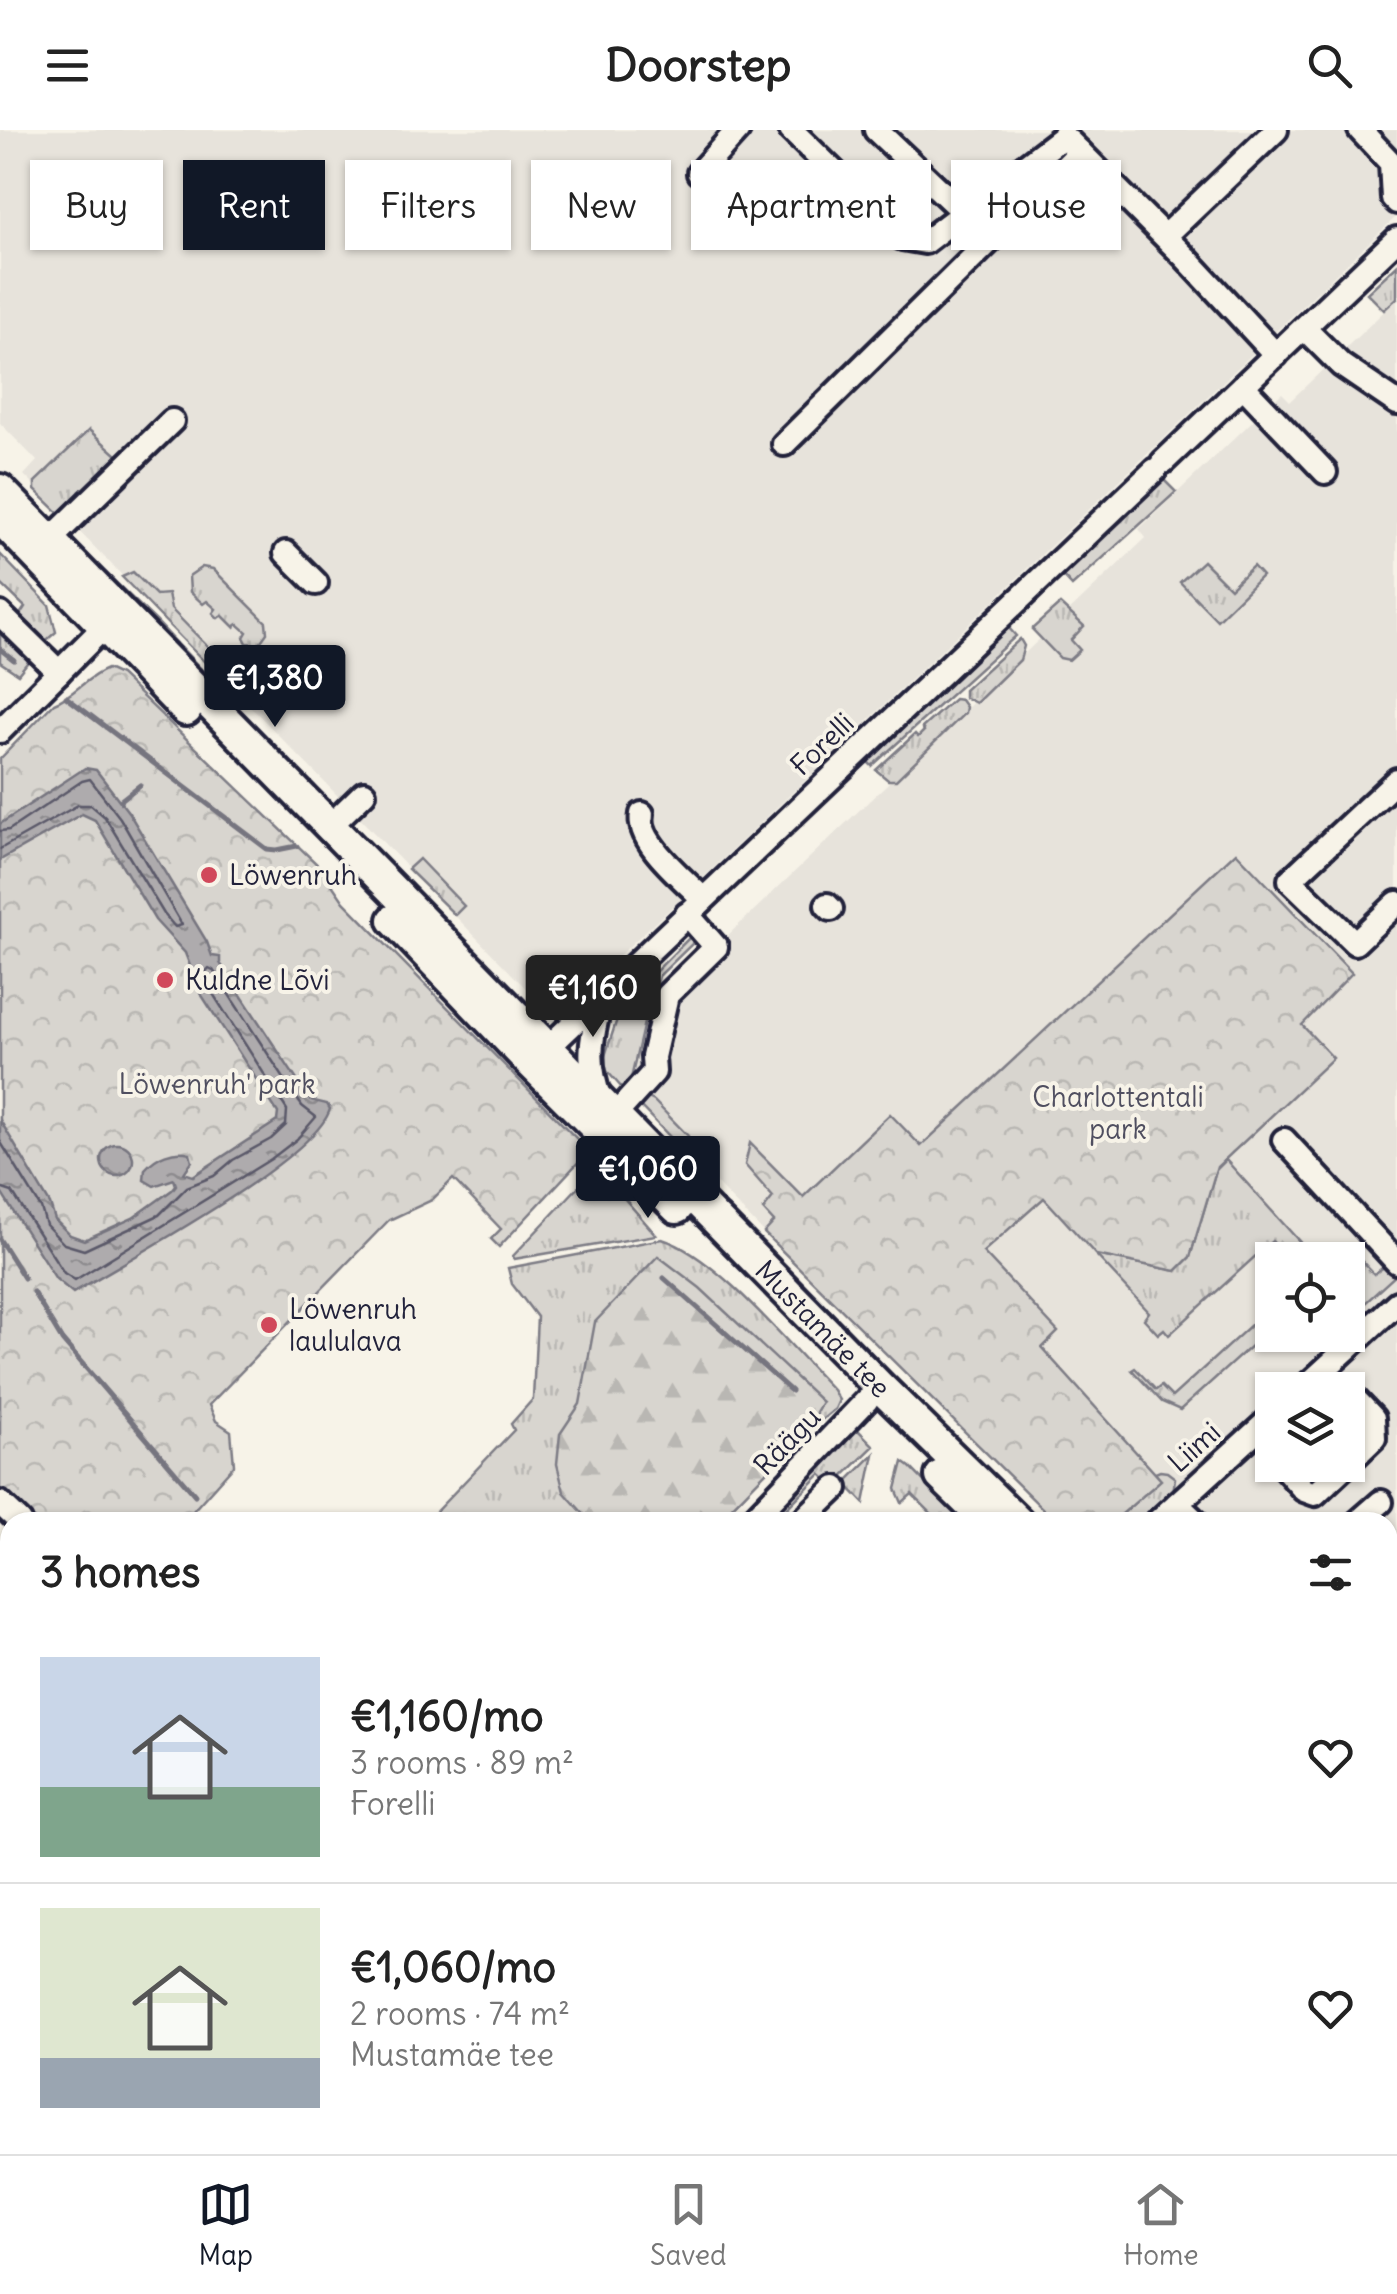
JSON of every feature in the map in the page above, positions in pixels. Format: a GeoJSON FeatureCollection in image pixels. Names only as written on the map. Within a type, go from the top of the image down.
{"type":"FeatureCollection","features":[{"type":"Feature","properties":{"kind":"main road","name":"Mustamäe tee"},"geometry":{"type":"LineString","coordinates":[[0,490],[50,540],[111,620],[331,853],[540,1055],[608,1108],[1008,1512]]}},
{"type":"Feature","properties":{"kind":"main road","name":"Mustamäe tee"},"geometry":{"type":"LineString","coordinates":[[0,518],[330,826],[540,1055],[978,1512]]}},
{"type":"Feature","properties":{"kind":"street"},"geometry":{"type":"LineString","coordinates":[[711,160],[738,130]]}},
{"type":"Feature","properties":{"kind":"street"},"geometry":{"type":"LineString","coordinates":[[791,130],[902,238],[925,242],[951,223]]}},
{"type":"Feature","properties":{"kind":"street"},"geometry":{"type":"LineString","coordinates":[[876,130],[951,201]]}},
{"type":"Feature","properties":{"kind":"street"},"geometry":{"type":"LineString","coordinates":[[1165,236],[1276,130]]}},
{"type":"Feature","properties":{"kind":"street"},"geometry":{"type":"LineString","coordinates":[[1360,130],[1391,163],[1393,198],[1397,202]]}},
{"type":"Feature","properties":{"kind":"street"},"geometry":{"type":"LineString","coordinates":[[1038,160],[1067,139]]}},
{"type":"Feature","properties":{"kind":"street"},"geometry":{"type":"LineString","coordinates":[[1067,139],[1276,355]]}},
{"type":"Feature","properties":{"kind":"street"},"geometry":{"type":"LineString","coordinates":[[784,444],[1067,139]]}},
{"type":"Feature","properties":{"kind":"street","name":"Forelli"},"geometry":{"type":"LineString","coordinates":[[540,1055],[1397,240]]}},
{"type":"Feature","properties":{"kind":"street"},"geometry":{"type":"LineString","coordinates":[[1304,328],[1340,364],[1397,403]]}},
{"type":"Feature","properties":{"kind":"street"},"geometry":{"type":"LineString","coordinates":[[1243,386],[1326,472]]}},
{"type":"Feature","properties":{"kind":"street"},"geometry":{"type":"LineString","coordinates":[[50,540],[172,421]]}},
{"type":"Feature","properties":{"kind":"street"},"geometry":{"type":"LineString","coordinates":[[286,552],[316,583]]}},
{"type":"Feature","properties":{"kind":"street"},"geometry":{"type":"LineString","coordinates":[[0,614],[59,672]]}},
{"type":"Feature","properties":{"kind":"street"},"geometry":{"type":"LineString","coordinates":[[0,731],[111,620]]}},
{"type":"Feature","properties":{"kind":"street"},"geometry":{"type":"LineString","coordinates":[[1397,780],[1290,880],[1355,943],[1397,903]]}},
{"type":"Feature","properties":{"kind":"street"},"geometry":{"type":"LineString","coordinates":[[330,826],[364,793]]}},
{"type":"Feature","properties":{"kind":"street"},"geometry":{"type":"LineString","coordinates":[[550,975],[594,1003],[591,1074],[608,1108],[654,1072],[668,995],[716,947],[695,906],[647,841],[640,823],[642,814]]}},
{"type":"Feature","properties":{"kind":"street"},"geometry":{"type":"LineString","coordinates":[[1284,1140],[1397,1262]]}},
{"type":"Feature","properties":{"kind":"street"},"geometry":{"type":"LineString","coordinates":[[1331,1372],[1397,1303]]}},
{"type":"Feature","properties":{"kind":"street","name":"Räägu"},"geometry":{"type":"LineString","coordinates":[[760,1512],[867,1400]]}},
{"type":"Feature","properties":{"kind":"street","name":"Liimi"},"geometry":{"type":"LineString","coordinates":[[1168,1512],[1255,1433]]}},
{"type":"Feature","properties":{"kind":"street"},"geometry":{"type":"LineString","coordinates":[[1297,1482],[1315,1494],[1321,1482]]}},
{"type":"Feature","properties":{"kind":"street"},"geometry":{"type":"LineString","coordinates":[[811,1512],[836,1488]]}},
{"type":"Feature","properties":{"kind":"street"},"geometry":{"type":"LineString","coordinates":[[1369,1512],[1380,1502]]}},
{"type":"Feature","properties":{"kind":"street"},"geometry":{"type":"LineString","coordinates":[[1177,1504],[1185,1512]]}},
{"type":"Feature","properties":{"kind":"shaded area"},"geometry":{"type":"Polygon","coordinates":[[[0,130],[1397,130],[1397,216],[684,896],[553,1016],[24,475],[37,461],[0,423],[0,130]]]}},
{"type":"Feature","properties":{"kind":"shaded area"},"geometry":{"type":"Polygon","coordinates":[[[1397,299],[1397,1512],[1124,1512],[1160,1479],[1041,1348],[1057,1332],[983,1253],[1044,1198],[1096,1255],[1190,1257],[1216,1170],[1332,1058],[1302,1025],[1352,973],[1237,853],[920,1147],[890,1115],[803,1197],[751,1144],[745,1165],[774,1197],[774,1222],[764,1233],[602,1064],[605,1052],[1146,538],[1139,529],[1282,393],[1290,401],[1397,299]]]}},
{"type":"Feature","properties":{"kind":"green space"},"geometry":{"type":"Polygon","coordinates":[[[1397,265],[1397,298],[1384,310],[1367,293],[1397,265]]]}},
{"type":"Feature","properties":{"kind":"green space"},"geometry":{"type":"Polygon","coordinates":[[[89,430],[117,455],[116,460],[62,516],[35,490],[35,482],[89,430]]]}},
{"type":"Feature","properties":{"kind":"green space"},"geometry":{"type":"Polygon","coordinates":[[[1161,477],[1176,492],[1072,586],[1061,574],[1161,477]]]}},
{"type":"Feature","properties":{"kind":"green space"},"geometry":{"type":"Polygon","coordinates":[[[0,554],[49,605],[56,632],[41,645],[17,619],[25,607],[0,583],[0,554]]]}},
{"type":"Feature","properties":{"kind":"green space"},"geometry":{"type":"Polygon","coordinates":[[[1203,561],[1230,588],[1253,566],[1262,576],[1217,620],[1180,582],[1203,561]]]}},
{"type":"Feature","properties":{"kind":"green space"},"geometry":{"type":"Polygon","coordinates":[[[202,567],[213,569],[266,622],[267,633],[259,644],[247,643],[247,632],[238,624],[234,627],[222,615],[218,618],[213,613],[216,609],[190,592],[189,576],[202,567]]]}},
{"type":"Feature","properties":{"kind":"green space"},"geometry":{"type":"Polygon","coordinates":[[[133,572],[156,595],[168,594],[171,609],[216,655],[240,664],[240,670],[227,685],[122,577],[133,572]]]}},
{"type":"Feature","properties":{"kind":"green space"},"geometry":{"type":"Polygon","coordinates":[[[106,573],[221,690],[216,692],[101,578],[106,573]]]}},
{"type":"Feature","properties":{"kind":"green space"},"geometry":{"type":"Polygon","coordinates":[[[1060,604],[1084,626],[1071,640],[1080,650],[1069,660],[1060,658],[1032,629],[1060,604]]]}},
{"type":"Feature","properties":{"kind":"green space"},"geometry":{"type":"Polygon","coordinates":[[[1008,627],[1016,636],[872,766],[868,762],[867,758],[1000,628],[1008,627]]]}},
{"type":"Feature","properties":{"kind":"green space"},"geometry":{"type":"Polygon","coordinates":[[[0,633],[8,635],[31,658],[18,674],[0,662],[0,633]]]}},
{"type":"Feature","properties":{"kind":"green space"},"geometry":{"type":"Polygon","coordinates":[[[1020,639],[1024,646],[1020,660],[976,703],[964,697],[964,690],[1020,639]]]}},
{"type":"Feature","properties":{"kind":"green space","name":"Löwenruh' park"},"geometry":{"type":"Polygon","coordinates":[[[107,669],[120,675],[320,867],[344,902],[582,1144],[584,1156],[499,1247],[491,1239],[501,1229],[453,1179],[432,1200],[389,1220],[209,1405],[216,1421],[231,1431],[234,1465],[192,1512],[20,1512],[0,1492],[0,759],[54,703],[107,669]]]}},
{"type":"Feature","properties":{"kind":"green space"},"geometry":{"type":"Polygon","coordinates":[[[954,699],[961,700],[965,713],[896,780],[888,780],[876,770],[915,734],[918,737],[924,731],[922,728],[954,699]]]}},
{"type":"Feature","properties":{"kind":"green space","name":"Charlottentali park"},"geometry":{"type":"Polygon","coordinates":[[[1236,852],[1352,973],[1302,1025],[1333,1058],[1217,1167],[1190,1257],[1176,1271],[1096,1255],[1044,1198],[983,1252],[1058,1332],[1042,1348],[1161,1480],[1124,1512],[1046,1512],[764,1233],[774,1222],[763,1210],[773,1197],[745,1165],[750,1143],[803,1197],[890,1114],[921,1146],[1236,852]]]}},
{"type":"Feature","properties":{"kind":"green space"},"geometry":{"type":"Polygon","coordinates":[[[419,859],[464,906],[455,915],[408,869],[419,859]]]}},
{"type":"Feature","properties":{"kind":"green space"},"geometry":{"type":"Polygon","coordinates":[[[694,933],[692,944],[659,976],[630,1083],[622,1088],[603,1062],[619,1013],[628,999],[694,933]]]}},
{"type":"Feature","properties":{"kind":"green space"},"geometry":{"type":"Polygon","coordinates":[[[646,1097],[688,1136],[686,1145],[680,1147],[640,1106],[646,1097]]]}},
{"type":"Feature","properties":{"kind":"green space"},"geometry":{"type":"Polygon","coordinates":[[[1226,1160],[1300,1242],[1255,1242],[1255,1257],[1169,1335],[1164,1329],[1158,1334],[1144,1319],[1149,1312],[1096,1255],[1176,1271],[1190,1257],[1216,1170],[1226,1160]]]}},
{"type":"Feature","properties":{"kind":"green space"},"geometry":{"type":"Polygon","coordinates":[[[597,1167],[656,1235],[514,1259],[513,1256],[597,1167]]]}},
{"type":"Feature","properties":{"kind":"green space"},"geometry":{"type":"Polygon","coordinates":[[[728,1206],[1027,1512],[1027,1512],[747,1239],[728,1206]]]}},
{"type":"Feature","properties":{"kind":"green space"},"geometry":{"type":"Polygon","coordinates":[[[662,1239],[706,1264],[729,1283],[839,1400],[835,1409],[796,1441],[727,1512],[436,1512],[514,1430],[511,1424],[533,1399],[537,1317],[512,1284],[508,1268],[662,1239]]]}},
{"type":"Feature","properties":{"kind":"green space"},"geometry":{"type":"Polygon","coordinates":[[[658,1256],[700,1288],[822,1402],[816,1412],[816,1425],[727,1512],[582,1512],[564,1492],[557,1464],[560,1434],[580,1404],[595,1322],[658,1256]]]}},
{"type":"Feature","properties":{"kind":"green space"},"geometry":{"type":"Polygon","coordinates":[[[1365,1264],[1374,1274],[1388,1264],[1397,1274],[1365,1303],[1365,1264]]]}},
{"type":"Feature","properties":{"kind":"green space"},"geometry":{"type":"Polygon","coordinates":[[[1255,1321],[1255,1342],[1180,1410],[1162,1402],[1132,1370],[1135,1368],[1156,1390],[1161,1386],[1172,1397],[1255,1321]]]}},
{"type":"Feature","properties":{"kind":"green space"},"geometry":{"type":"Polygon","coordinates":[[[852,1424],[874,1446],[833,1486],[821,1474],[783,1512],[768,1512],[852,1424]]]}},
{"type":"Feature","properties":{"kind":"green space"},"geometry":{"type":"Polygon","coordinates":[[[874,1454],[864,1503],[845,1483],[874,1454]]]}},
{"type":"Feature","properties":{"kind":"green space"},"geometry":{"type":"Polygon","coordinates":[[[903,1462],[954,1512],[930,1512],[912,1494],[902,1503],[896,1489],[903,1462]]]}},
{"type":"Feature","properties":{"kind":"green space"},"geometry":{"type":"Polygon","coordinates":[[[1167,1472],[1175,1478],[1173,1494],[1153,1512],[1124,1512],[1160,1480],[1155,1473],[1167,1472]]]}},
{"type":"Feature","properties":{"kind":"water"},"geometry":{"type":"Polygon","coordinates":[[[85,768],[96,770],[129,813],[212,956],[220,957],[220,963],[310,1100],[327,1104],[330,1109],[317,1130],[256,1181],[73,1293],[56,1279],[0,1191],[0,1120],[50,1204],[55,1220],[70,1235],[84,1240],[133,1218],[172,1190],[176,1185],[174,1179],[154,1186],[144,1180],[145,1169],[154,1160],[171,1153],[190,1153],[192,1161],[184,1173],[193,1176],[277,1121],[278,1113],[201,994],[185,953],[155,920],[95,820],[82,814],[0,860],[0,824],[85,768]]]}},
{"type":"Feature","properties":{"kind":"water"},"geometry":{"type":"Polygon","coordinates":[[[117,1144],[128,1149],[133,1160],[128,1171],[117,1176],[106,1171],[101,1160],[106,1149],[117,1144]]]}},
{"type":"Feature","properties":{"kind":"waterway"},"geometry":{"type":"LineString","coordinates":[[0,649],[14,660]]}},
{"type":"Feature","properties":{"kind":"waterway"},"geometry":{"type":"LineString","coordinates":[[66,697],[267,849],[297,846]]}},
{"type":"Feature","properties":{"kind":"waterway"},"geometry":{"type":"LineString","coordinates":[[121,800],[140,785]]}},
{"type":"Feature","properties":{"kind":"waterway"},"geometry":{"type":"LineString","coordinates":[[0,1240],[24,1278]]}},
{"type":"Feature","properties":{"kind":"waterway"},"geometry":{"type":"LineString","coordinates":[[664,1278],[791,1391]]}},
{"type":"Feature","properties":{"kind":"waterway"},"geometry":{"type":"LineString","coordinates":[[33,1292],[62,1340],[195,1495]]}},
{"type":"Feature","properties":{"kind":"place","name":"Löwenruh"},"geometry":{"type":"Point","coordinates":[209,875]}},
{"type":"Feature","properties":{"kind":"place","name":"Kuldne Lõvi"},"geometry":{"type":"Point","coordinates":[165,980]}},
{"type":"Feature","properties":{"kind":"place","name":"Löwenruh laululava"},"geometry":{"type":"Point","coordinates":[269,1325]}}]}
